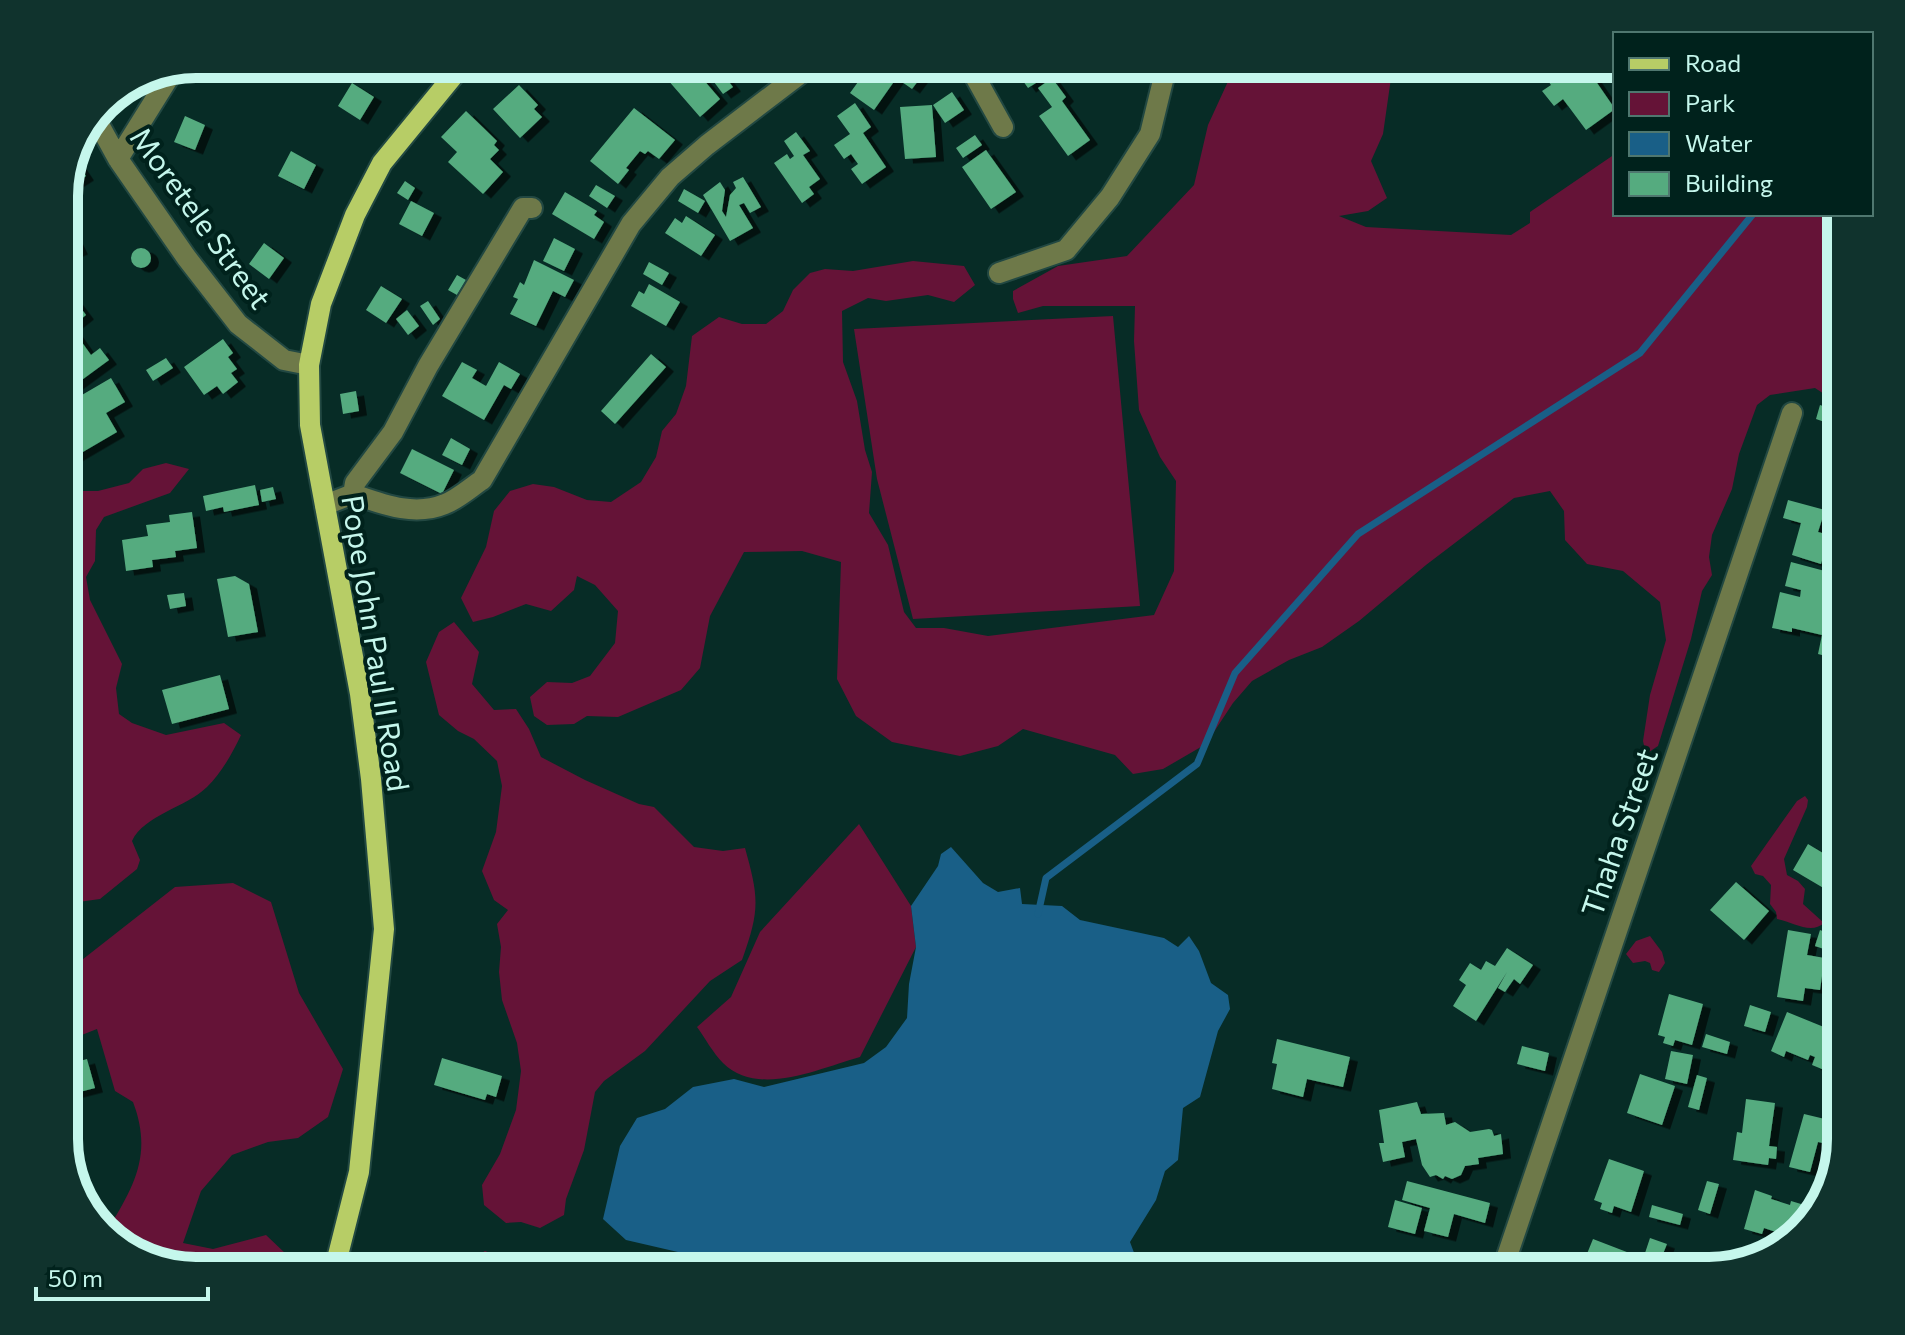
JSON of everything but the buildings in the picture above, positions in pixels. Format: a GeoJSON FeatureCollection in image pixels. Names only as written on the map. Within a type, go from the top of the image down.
{"type":"FeatureCollection","features":[{"type":"Feature","properties":{"kind":"main road","name":"Pope John Paul II Road"},"geometry":{"type":"LineString","coordinates":[[338,1257],[359,1172],[384,929],[362,708],[310,425],[309,365],[321,304],[355,215],[382,163],[452,78]]}},
{"type":"Feature","properties":{"kind":"street"},"geometry":{"type":"LineString","coordinates":[[325,505],[353,494],[419,511],[446,504],[482,480],[631,224],[679,169],[795,78]]}},
{"type":"Feature","properties":{"kind":"street"},"geometry":{"type":"LineString","coordinates":[[976,78],[1003,127]]}},
{"type":"Feature","properties":{"kind":"street"},"geometry":{"type":"LineString","coordinates":[[999,273],[1066,250],[1110,197],[1150,134],[1164,78]]}},
{"type":"Feature","properties":{"kind":"street"},"geometry":{"type":"LineString","coordinates":[[118,159],[166,82]]}},
{"type":"Feature","properties":{"kind":"street","name":"Moretele Street"},"geometry":{"type":"LineString","coordinates":[[100,127],[118,159],[186,257],[238,324],[284,360],[309,365]]}},
{"type":"Feature","properties":{"kind":"street"},"geometry":{"type":"LineString","coordinates":[[353,494],[355,483],[393,432],[428,366],[523,208],[532,208]]}},
{"type":"Feature","properties":{"kind":"street","name":"Thaha Street"},"geometry":{"type":"LineString","coordinates":[[1507,1257],[1792,413]]}},
{"type":"Feature","properties":{"kind":"green space"},"geometry":{"type":"Polygon","coordinates":[[[1230,78],[1391,78],[1383,134],[1371,161],[1387,198],[1368,211],[1339,216],[1366,227],[1511,235],[1530,223],[1530,212],[1613,155],[1613,216],[1827,216],[1827,396],[1815,388],[1770,395],[1757,405],[1739,454],[1732,489],[1712,535],[1709,557],[1712,575],[1702,591],[1691,639],[1658,746],[1646,754],[1643,741],[1650,695],[1666,640],[1660,602],[1623,571],[1587,564],[1565,540],[1564,511],[1550,491],[1514,498],[1322,647],[1289,660],[1252,681],[1206,744],[1163,769],[1133,774],[1115,755],[1023,729],[998,746],[960,756],[892,742],[856,716],[837,679],[841,562],[802,551],[744,552],[710,616],[700,668],[681,690],[618,717],[587,716],[574,724],[547,725],[534,716],[530,697],[547,682],[572,683],[590,676],[615,643],[618,611],[595,585],[577,576],[574,590],[551,611],[526,604],[473,622],[461,598],[486,547],[494,511],[510,491],[533,484],[554,487],[587,500],[611,502],[641,482],[656,457],[662,431],[676,414],[686,386],[692,336],[719,317],[742,324],[766,324],[783,311],[793,290],[810,273],[825,269],[853,271],[913,261],[964,266],[975,285],[954,302],[928,295],[886,301],[868,298],[842,311],[843,362],[857,401],[872,472],[869,513],[888,545],[904,612],[916,628],[944,628],[988,636],[1154,615],[1174,571],[1176,481],[1160,457],[1139,410],[1135,306],[1043,306],[1018,313],[1013,291],[1058,266],[1127,256],[1194,185],[1208,125],[1230,78]]]}},
{"type":"Feature","properties":{"kind":"green space"},"geometry":{"type":"Polygon","coordinates":[[[1113,316],[1140,606],[913,619],[877,479],[854,329],[1113,316]]]}},
{"type":"Feature","properties":{"kind":"green space"},"geometry":{"type":"Polygon","coordinates":[[[166,463],[189,469],[170,493],[104,517],[96,530],[95,561],[86,577],[90,600],[122,664],[116,688],[119,714],[132,723],[166,735],[224,723],[241,735],[207,787],[138,832],[132,841],[140,860],[137,869],[100,899],[78,902],[78,491],[98,491],[129,483],[143,469],[166,463]]]}},
{"type":"Feature","properties":{"kind":"green space"},"geometry":{"type":"Polygon","coordinates":[[[454,622],[479,652],[472,684],[494,710],[516,709],[541,757],[639,804],[654,807],[694,847],[723,851],[745,848],[755,892],[755,916],[742,960],[710,981],[645,1051],[604,1081],[595,1092],[584,1150],[566,1199],[564,1215],[540,1228],[521,1222],[506,1223],[484,1205],[482,1185],[500,1154],[516,1110],[521,1071],[517,1043],[502,1000],[499,972],[501,947],[497,924],[508,910],[494,900],[482,871],[496,832],[502,786],[497,761],[474,739],[458,731],[439,715],[426,662],[439,632],[454,622]]]}},
{"type":"Feature","properties":{"kind":"green space"},"geometry":{"type":"Polygon","coordinates":[[[1805,796],[1807,807],[1784,859],[1787,875],[1805,889],[1803,904],[1824,923],[1813,928],[1777,919],[1770,904],[1771,885],[1763,876],[1755,874],[1751,866],[1797,801],[1805,796]]]}},
{"type":"Feature","properties":{"kind":"green space"},"geometry":{"type":"Polygon","coordinates":[[[859,824],[911,906],[916,947],[860,1057],[790,1077],[754,1078],[737,1073],[719,1059],[697,1027],[731,997],[760,932],[859,824]]]}},
{"type":"Feature","properties":{"kind":"green space"},"geometry":{"type":"Polygon","coordinates":[[[233,883],[271,902],[299,993],[343,1069],[328,1117],[298,1138],[268,1142],[232,1155],[201,1191],[183,1243],[213,1249],[266,1235],[286,1254],[284,1257],[196,1257],[165,1253],[130,1237],[113,1222],[138,1167],[141,1152],[139,1120],[133,1102],[115,1091],[97,1029],[78,1036],[78,963],[175,887],[233,883]]]}},
{"type":"Feature","properties":{"kind":"green space"},"geometry":{"type":"Polygon","coordinates":[[[1650,936],[1662,952],[1665,963],[1659,972],[1652,970],[1650,963],[1645,961],[1633,963],[1626,954],[1636,941],[1650,936]]]}},
{"type":"Feature","properties":{"kind":"green space"},"geometry":{"type":"Polygon","coordinates":[[[485,1251],[500,1257],[475,1257],[485,1251]]]}},
{"type":"Feature","properties":{"kind":"water"},"geometry":{"type":"Polygon","coordinates":[[[951,847],[983,883],[998,892],[1020,888],[1022,904],[1062,906],[1080,920],[1164,938],[1178,947],[1189,936],[1199,951],[1211,983],[1228,995],[1230,1009],[1218,1031],[1200,1097],[1183,1108],[1178,1160],[1165,1171],[1156,1200],[1130,1242],[1136,1257],[699,1257],[626,1240],[603,1219],[620,1146],[637,1118],[665,1109],[693,1087],[734,1079],[764,1087],[864,1063],[886,1047],[907,1018],[916,947],[911,906],[938,866],[941,854],[951,847]]]}},
{"type":"Feature","properties":{"kind":"waterway"},"geometry":{"type":"LineString","coordinates":[[1038,914],[1046,878],[1197,764],[1235,673],[1358,534],[1640,353],[1751,216]]}}]}
